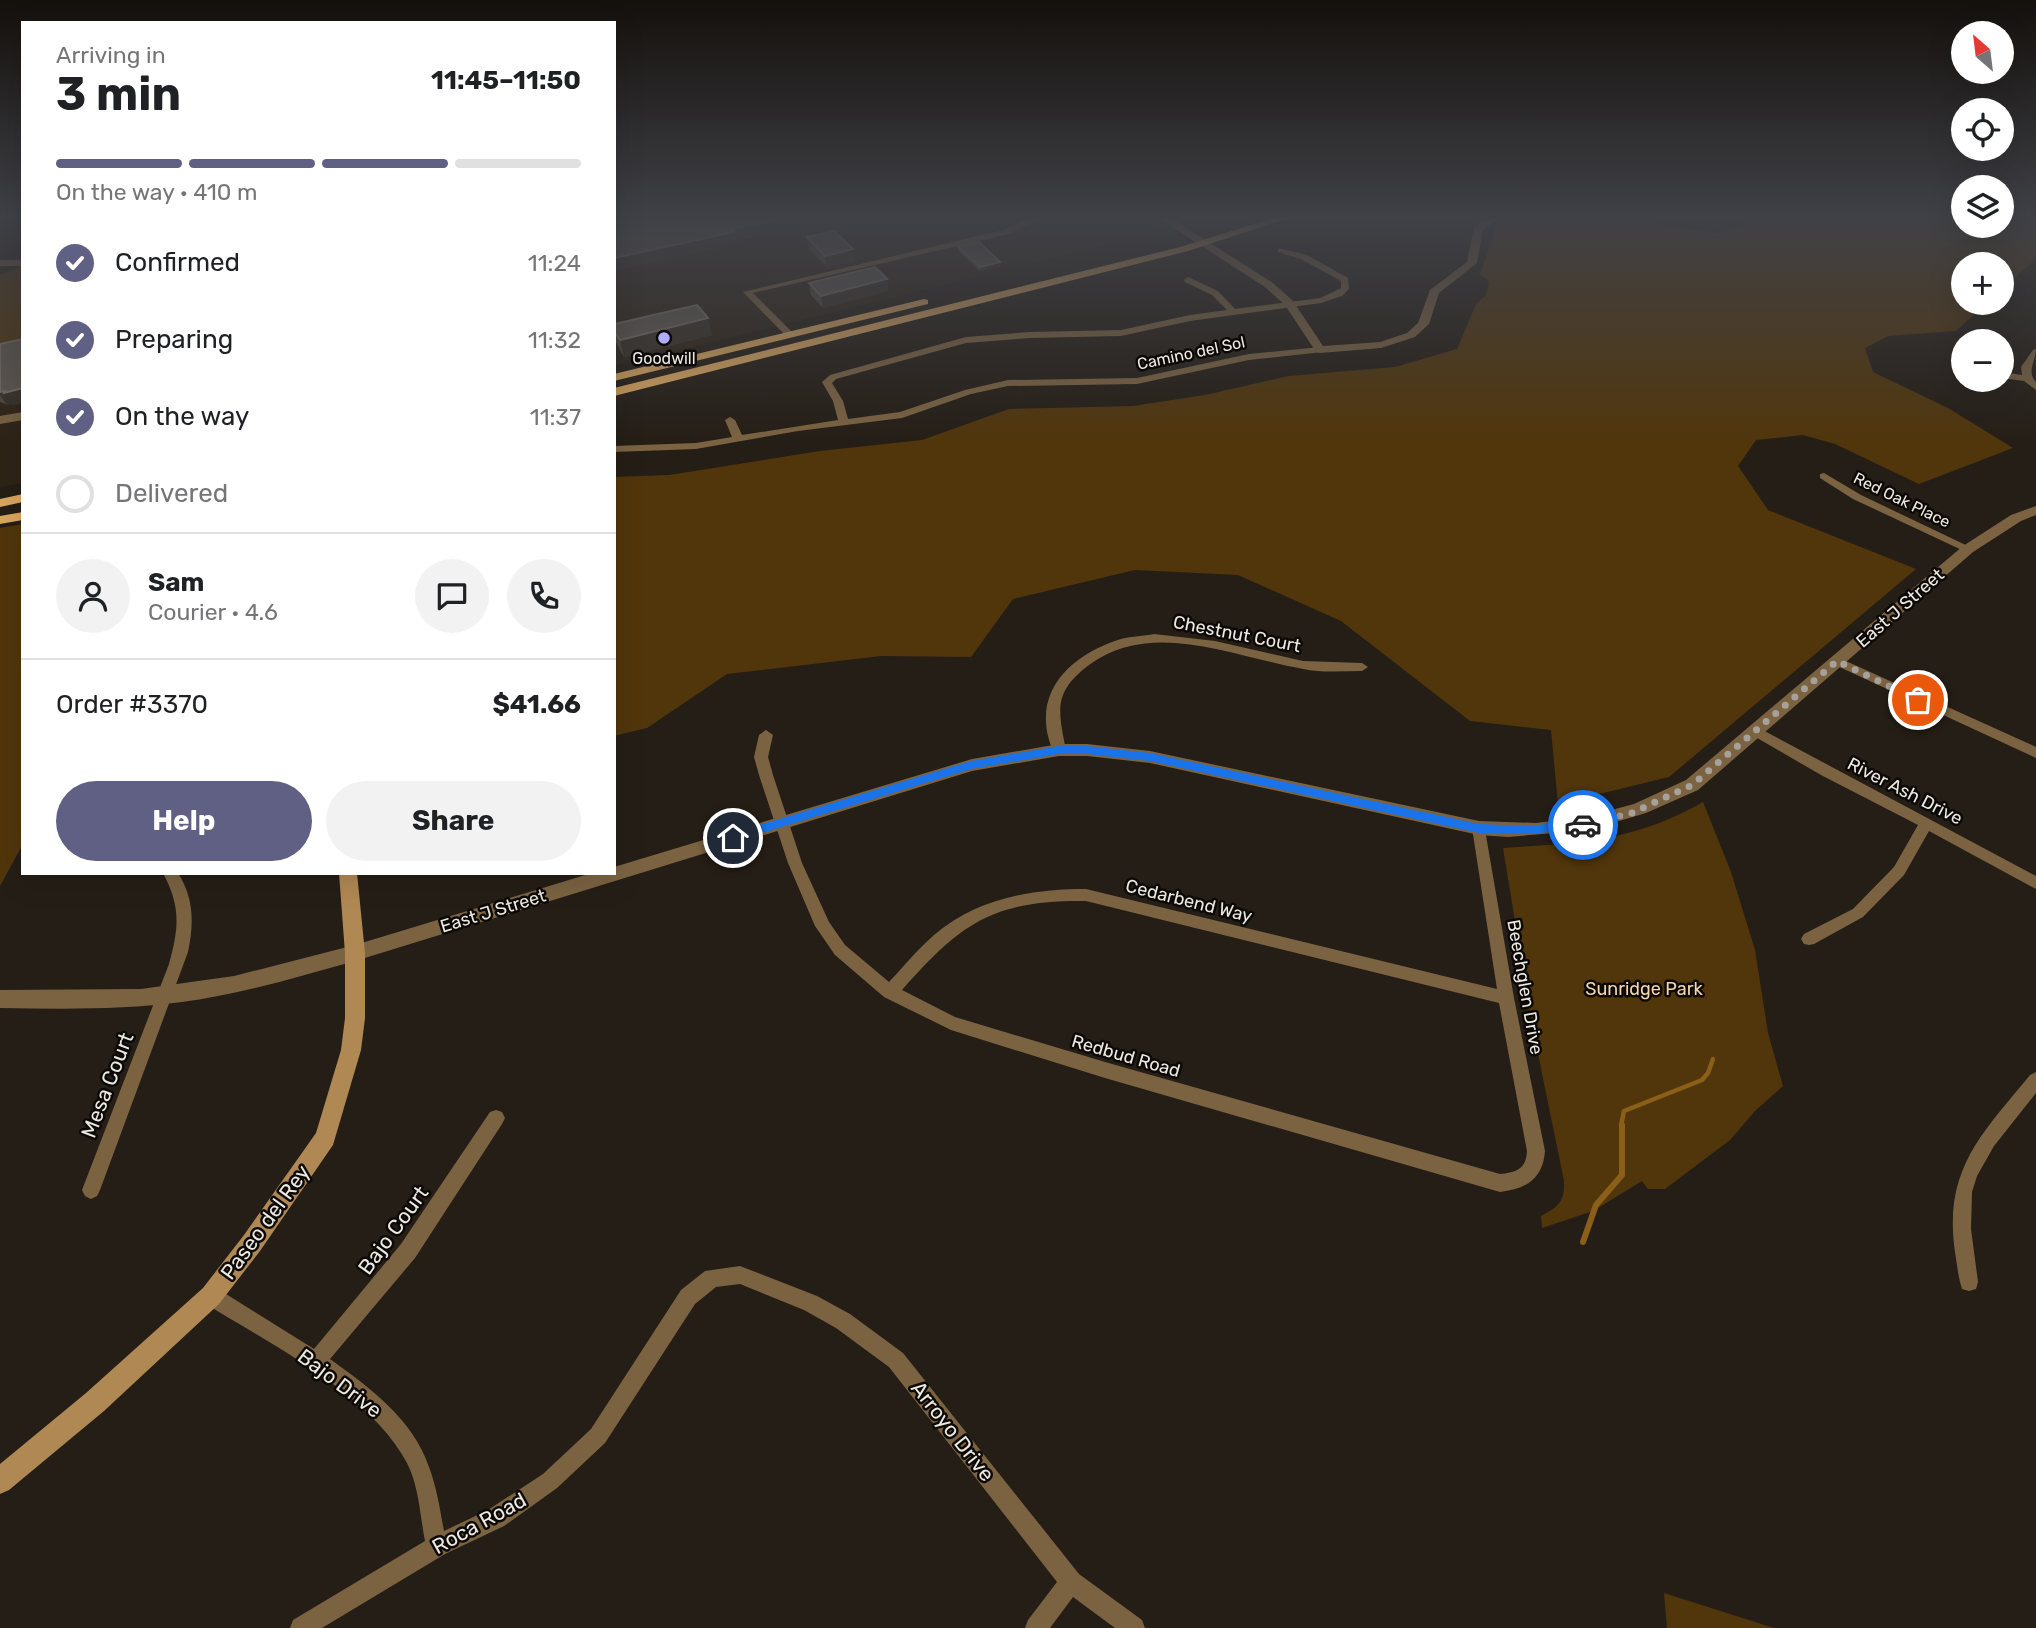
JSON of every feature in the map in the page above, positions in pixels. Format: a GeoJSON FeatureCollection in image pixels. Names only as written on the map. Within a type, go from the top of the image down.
{"type":"FeatureCollection","features":[{"type":"Feature","properties":{"kind":"main road"},"geometry":{"type":"LineString","coordinates":[[616,378],[969,291]]}},
{"type":"Feature","properties":{"kind":"main road"},"geometry":{"type":"LineString","coordinates":[[616,392],[1015,291]]}},
{"type":"Feature","properties":{"kind":"main road"},"geometry":{"type":"LineString","coordinates":[[748,359],[751,354],[788,342],[790,335]]}},
{"type":"Feature","properties":{"kind":"main road"},"geometry":{"type":"LineString","coordinates":[[0,503],[21,498]]}},
{"type":"Feature","properties":{"kind":"main road"},"geometry":{"type":"LineString","coordinates":[[0,520],[21,516]]}},
{"type":"Feature","properties":{"kind":"main road","name":"Paseo del Rey"},"geometry":{"type":"LineString","coordinates":[[0,1481],[95,1402],[211,1296],[252,1243],[325,1138],[351,1050],[355,1017],[355,953],[348,875]]}},
{"type":"Feature","properties":{"kind":"street"},"geometry":{"type":"LineString","coordinates":[[751,291],[747,292],[790,335]]}},
{"type":"Feature","properties":{"kind":"street"},"geometry":{"type":"LineString","coordinates":[[1210,291],[1233,312]]}},
{"type":"Feature","properties":{"kind":"street"},"geometry":{"type":"LineString","coordinates":[[1276,291],[1289,303],[1320,350]]}},
{"type":"Feature","properties":{"kind":"street"},"geometry":{"type":"LineString","coordinates":[[844,422],[838,401],[827,382],[833,377],[966,341],[1030,335],[1132,331],[1335,296],[1343,291]]}},
{"type":"Feature","properties":{"kind":"street","name":"Camino del Sol"},"geometry":{"type":"LineString","coordinates":[[616,449],[696,446],[902,415],[968,392],[1007,383],[1137,381],[1248,356],[1381,345],[1398,341],[1417,331],[1423,324],[1435,291]]}},
{"type":"Feature","properties":{"kind":"street"},"geometry":{"type":"LineString","coordinates":[[1124,317],[1132,331]]}},
{"type":"Feature","properties":{"kind":"street"},"geometry":{"type":"LineString","coordinates":[[2027,378],[2026,367],[2036,352]]}},
{"type":"Feature","properties":{"kind":"street"},"geometry":{"type":"LineString","coordinates":[[2014,376],[2027,378],[2036,387]]}},
{"type":"Feature","properties":{"kind":"street"},"geometry":{"type":"LineString","coordinates":[[0,420],[21,416]]}},
{"type":"Feature","properties":{"kind":"street"},"geometry":{"type":"LineString","coordinates":[[730,419],[739,440]]}},
{"type":"Feature","properties":{"kind":"street","name":"Red Oak Place"},"geometry":{"type":"LineString","coordinates":[[1824,476],[1857,497],[1968,549]]}},
{"type":"Feature","properties":{"kind":"street","name":"East J Street"},"geometry":{"type":"LineString","coordinates":[[616,874],[971,765],[1059,750],[1087,750],[1150,757],[1479,828],[1553,829],[1601,822],[1632,813],[1692,785],[1968,549],[2016,519],[2036,510]]}},
{"type":"Feature","properties":{"kind":"street","name":"Chestnut Court"},"geometry":{"type":"LineString","coordinates":[[1059,750],[1051,712],[1063,682],[1089,658],[1123,643],[1148,638],[1178,638],[1305,665],[1362,667]]}},
{"type":"Feature","properties":{"kind":"street"},"geometry":{"type":"LineString","coordinates":[[1837,661],[2036,753]]}},
{"type":"Feature","properties":{"kind":"street","name":"River Ash Drive"},"geometry":{"type":"LineString","coordinates":[[1757,732],[1797,757],[1998,860],[2036,883]]}},
{"type":"Feature","properties":{"kind":"street","name":"Redbud Road"},"geometry":{"type":"LineString","coordinates":[[766,735],[761,757],[804,885],[823,926],[849,959],[890,992],[951,1023],[1500,1183],[1517,1182],[1529,1175],[1536,1166],[1536,1151]]}},
{"type":"Feature","properties":{"kind":"street"},"geometry":{"type":"LineString","coordinates":[[1809,939],[1858,913],[1899,871],[1926,824]]}},
{"type":"Feature","properties":{"kind":"street","name":"Beechglen Drive"},"geometry":{"type":"LineString","coordinates":[[1479,828],[1506,998],[1536,1151]]}},
{"type":"Feature","properties":{"kind":"street","name":"Mesa Court"},"geometry":{"type":"LineString","coordinates":[[91,1190],[154,1027],[186,931],[186,907],[178,884],[171,875]]}},
{"type":"Feature","properties":{"kind":"street","name":"East J Street"},"geometry":{"type":"LineString","coordinates":[[0,999],[85,1000],[163,996],[258,978],[355,953],[611,875]]}},
{"type":"Feature","properties":{"kind":"street","name":"Cedarbend Way"},"geometry":{"type":"LineString","coordinates":[[890,992],[940,939],[965,921],[1012,901],[1086,895],[1506,998]]}},
{"type":"Feature","properties":{"kind":"street"},"geometry":{"type":"LineString","coordinates":[[1969,1282],[1961,1210],[1970,1172],[1984,1146],[2036,1080]]}},
{"type":"Feature","properties":{"kind":"street","name":"Bajo Court"},"geometry":{"type":"LineString","coordinates":[[316,1362],[408,1251],[496,1118]]}},
{"type":"Feature","properties":{"kind":"street","name":"Roca Road"},"geometry":{"type":"LineString","coordinates":[[301,1628],[437,1546],[505,1512],[541,1488],[575,1460],[598,1436],[688,1297],[712,1278],[740,1275]]}},
{"type":"Feature","properties":{"kind":"street","name":"Arroyo Drive"},"geometry":{"type":"LineString","coordinates":[[740,1275],[810,1303],[844,1321],[896,1360],[1071,1582],[1134,1628]]}},
{"type":"Feature","properties":{"kind":"street","name":"Bajo Drive"},"geometry":{"type":"LineString","coordinates":[[211,1296],[316,1362],[380,1410],[415,1457],[437,1546]]}},
{"type":"Feature","properties":{"kind":"street"},"geometry":{"type":"LineString","coordinates":[[1036,1628],[1071,1582]]}},
{"type":"Feature","properties":{"kind":"shaded area"},"geometry":{"type":"Polygon","coordinates":[[[616,291],[919,291],[616,366],[616,291]]]}},
{"type":"Feature","properties":{"kind":"shaded area"},"geometry":{"type":"Polygon","coordinates":[[[21,340],[21,483],[0,487],[0,344],[21,340]]]}},
{"type":"Feature","properties":{"kind":"green space"},"geometry":{"type":"Polygon","coordinates":[[[0,291],[21,291],[21,340],[0,343],[0,291]]]}},
{"type":"Feature","properties":{"kind":"green space"},"geometry":{"type":"Polygon","coordinates":[[[1487,291],[1951,291],[1951,315],[1974,315],[1958,329],[1951,329],[1951,331],[1888,336],[1865,348],[1873,372],[1948,408],[2013,448],[1919,484],[1835,444],[1803,435],[1756,440],[1738,466],[1768,510],[1916,569],[1669,777],[1558,804],[1551,730],[1470,721],[1341,621],[1238,575],[1135,570],[1013,599],[971,657],[881,656],[727,674],[647,728],[616,736],[616,477],[669,475],[820,451],[922,440],[1009,409],[1133,406],[1205,395],[1289,376],[1395,367],[1457,349],[1476,304],[1487,291]]]}},
{"type":"Feature","properties":{"kind":"green space"},"geometry":{"type":"Polygon","coordinates":[[[21,524],[21,848],[0,886],[0,528],[21,524]]]}},
{"type":"Feature","properties":{"kind":"green space","name":"Sunridge Park"},"geometry":{"type":"Polygon","coordinates":[[[1703,802],[1731,872],[1755,950],[1768,1033],[1783,1086],[1755,1111],[1730,1140],[1665,1189],[1648,1189],[1642,1181],[1593,1211],[1542,1228],[1541,1216],[1552,1210],[1562,1199],[1564,1181],[1532,1024],[1503,848],[1606,838],[1654,825],[1703,802]]]}},
{"type":"Feature","properties":{"kind":"green space"},"geometry":{"type":"Polygon","coordinates":[[[1664,1593],[1774,1628],[1667,1628],[1664,1593]]]}},
{"type":"Feature","properties":{"kind":"building"},"geometry":{"type":"Polygon","coordinates":[[[816,291],[841,291],[821,296],[816,291]]]}},
{"type":"Feature","properties":{"kind":"building"},"geometry":{"type":"Polygon","coordinates":[[[697,305],[708,318],[620,340],[616,334],[616,324],[697,305]]]}},
{"type":"Feature","properties":{"kind":"building"},"geometry":{"type":"Polygon","coordinates":[[[21,339],[21,389],[0,392],[0,344],[21,339]]]}},
{"type":"Feature","properties":{"kind":"waterway"},"geometry":{"type":"LineString","coordinates":[[1621,1126],[1624,1111],[1702,1080],[1713,1059]]}},
{"type":"Feature","properties":{"kind":"waterway"},"geometry":{"type":"LineString","coordinates":[[1583,1242],[1596,1205],[1622,1175],[1622,1125]]}},
{"type":"Feature","properties":{"kind":"way so far"},"geometry":{"type":"LineString","coordinates":[[1583,825],[1632,813],[1661,802],[1692,785],[1837,661],[1918,700]]}},
{"type":"Feature","properties":{"kind":"place","name":"Goodwill"},"geometry":{"type":"Point","coordinates":[664,338]}},
{"type":"Feature","properties":{"kind":"route"},"geometry":{"type":"LineString","coordinates":[[733,838],[971,765],[1059,750],[1087,750],[1150,757],[1479,828],[1528,830],[1583,825]]}}]}
